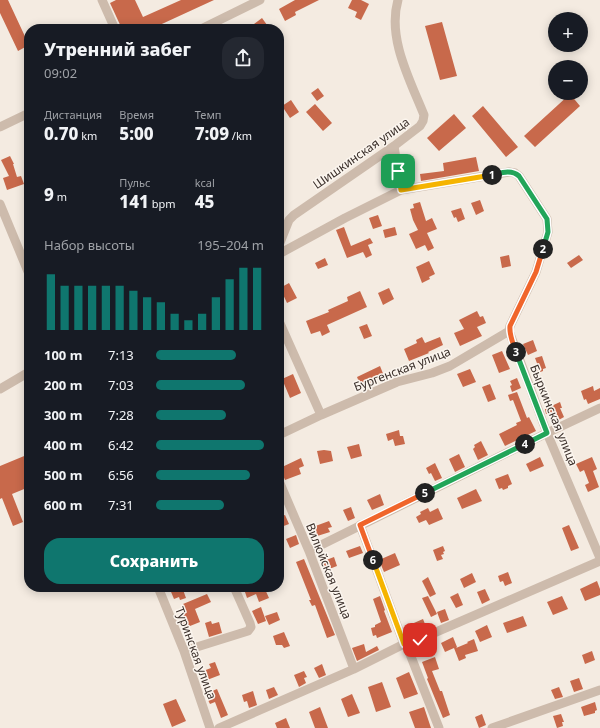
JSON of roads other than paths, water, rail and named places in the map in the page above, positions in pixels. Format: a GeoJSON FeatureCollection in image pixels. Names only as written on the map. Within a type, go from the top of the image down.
{"type":"FeatureCollection","features":[{"type":"Feature","properties":{"kind":"street"},"geometry":{"type":"LineString","coordinates":[[102,0],[113,24]]}},
{"type":"Feature","properties":{"kind":"street"},"geometry":{"type":"LineString","coordinates":[[211,24],[260,0]]}},
{"type":"Feature","properties":{"kind":"street","name":"Шишкинская улица"},"geometry":{"type":"LineString","coordinates":[[284,232],[289,220],[294,215],[394,146],[420,126],[423,121],[424,115],[399,51],[395,10],[398,0]]}},
{"type":"Feature","properties":{"kind":"street"},"geometry":{"type":"LineString","coordinates":[[0,127],[24,115]]}},
{"type":"Feature","properties":{"kind":"street"},"geometry":{"type":"LineString","coordinates":[[394,146],[401,190]]}},
{"type":"Feature","properties":{"kind":"street"},"geometry":{"type":"LineString","coordinates":[[284,251],[401,190],[509,172],[515,173],[519,176],[547,219],[548,232],[536,272],[509,331]]}},
{"type":"Feature","properties":{"kind":"street"},"geometry":{"type":"LineString","coordinates":[[0,204],[24,262]]}},
{"type":"Feature","properties":{"kind":"street","name":"Бургенская улица"},"geometry":{"type":"LineString","coordinates":[[284,433],[397,382],[432,373],[450,366],[509,331]]}},
{"type":"Feature","properties":{"kind":"street","name":"Быркинская улица"},"geometry":{"type":"LineString","coordinates":[[509,331],[547,433],[600,559]]}},
{"type":"Feature","properties":{"kind":"street"},"geometry":{"type":"LineString","coordinates":[[284,332],[321,415]]}},
{"type":"Feature","properties":{"kind":"street"},"geometry":{"type":"LineString","coordinates":[[0,389],[24,375]]}},
{"type":"Feature","properties":{"kind":"street"},"geometry":{"type":"LineString","coordinates":[[309,551],[600,408]]}},
{"type":"Feature","properties":{"kind":"street","name":"Вилюйская улица"},"geometry":{"type":"LineString","coordinates":[[284,494],[309,551],[354,669]]}},
{"type":"Feature","properties":{"kind":"street"},"geometry":{"type":"LineString","coordinates":[[360,525],[404,644],[408,649],[439,728]]}},
{"type":"Feature","properties":{"kind":"street"},"geometry":{"type":"LineString","coordinates":[[219,728],[354,669],[404,644],[420,640],[600,559]]}},
{"type":"Feature","properties":{"kind":"street","name":"Туринская улица"},"geometry":{"type":"LineString","coordinates":[[160,592],[184,651],[210,728]]}},
{"type":"Feature","properties":{"kind":"street"},"geometry":{"type":"LineString","coordinates":[[184,651],[248,631],[251,628],[236,592]]}},
{"type":"Feature","properties":{"kind":"street"},"geometry":{"type":"LineString","coordinates":[[492,728],[600,690]]}}]}
